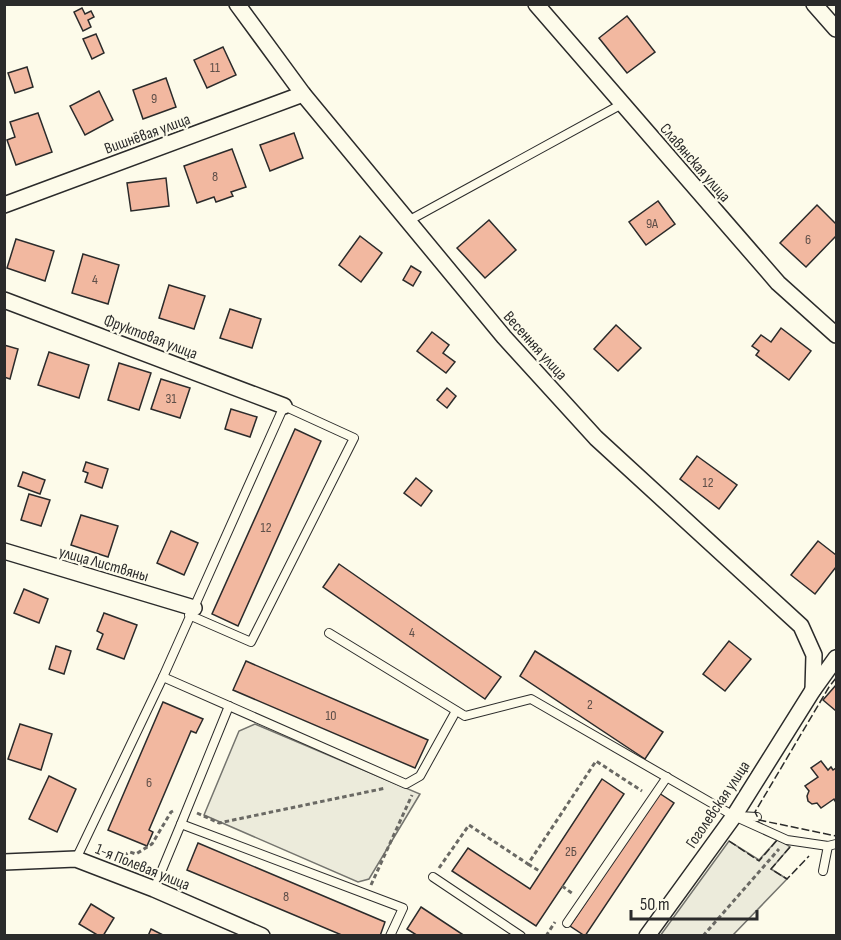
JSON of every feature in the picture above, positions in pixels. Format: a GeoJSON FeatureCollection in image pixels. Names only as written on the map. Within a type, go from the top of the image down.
{"type":"FeatureCollection","features":[{"type":"Feature","properties":{"kind":"street","name":"Весенняя улица"},"geometry":{"type":"LineString","coordinates":[[237,4],[303,94],[504,337],[596,438],[801,626],[814,655],[813,690]]}},
{"type":"Feature","properties":{"kind":"street","name":"Славянская улица"},"geometry":{"type":"LineString","coordinates":[[536,4],[778,283],[837,335]]}},
{"type":"Feature","properties":{"kind":"street"},"geometry":{"type":"LineString","coordinates":[[814,4],[837,29]]}},
{"type":"Feature","properties":{"kind":"street","name":"Вишнёвая улица"},"geometry":{"type":"LineString","coordinates":[[4,205],[303,94]]}},
{"type":"Feature","properties":{"kind":"street","name":"Фруктовая улица"},"geometry":{"type":"LineString","coordinates":[[4,300],[284,406]]}},
{"type":"Feature","properties":{"kind":"street","name":"улица Листвяны"},"geometry":{"type":"LineString","coordinates":[[4,551],[192,612]]}},
{"type":"Feature","properties":{"kind":"street","name":"Гоголевская улица"},"geometry":{"type":"LineString","coordinates":[[647,936],[734,816],[813,690],[835,662]]}},
{"type":"Feature","properties":{"kind":"street","name":"1-я Полевая улица"},"geometry":{"type":"LineString","coordinates":[[4,862],[76,859],[154,889],[262,936]]}},
{"type":"Feature","properties":{"kind":"lane"},"geometry":{"type":"LineString","coordinates":[[408,221],[622,104]]}},
{"type":"Feature","properties":{"kind":"lane"},"geometry":{"type":"LineString","coordinates":[[76,859],[163,677],[192,612],[284,406],[354,438],[251,642],[192,612]]}},
{"type":"Feature","properties":{"kind":"lane"},"geometry":{"type":"LineString","coordinates":[[329,633],[465,716],[531,699],[734,816],[786,840],[832,845],[823,871]]}},
{"type":"Feature","properties":{"kind":"lane"},"geometry":{"type":"LineString","coordinates":[[163,677],[406,784],[420,776],[456,711]]}},
{"type":"Feature","properties":{"kind":"lane"},"geometry":{"type":"LineString","coordinates":[[154,889],[229,706]]}},
{"type":"Feature","properties":{"kind":"lane"},"geometry":{"type":"LineString","coordinates":[[567,923],[667,777]]}},
{"type":"Feature","properties":{"kind":"lane"},"geometry":{"type":"LineString","coordinates":[[734,816],[757,817]]}},
{"type":"Feature","properties":{"kind":"lane"},"geometry":{"type":"LineString","coordinates":[[181,824],[403,908],[390,936]]}},
{"type":"Feature","properties":{"kind":"lane"},"geometry":{"type":"LineString","coordinates":[[433,878],[521,936]]}},
{"type":"Feature","properties":{"kind":"path"},"geometry":{"type":"LineString","coordinates":[[528,864],[596,761],[642,792]]}},
{"type":"Feature","properties":{"kind":"path"},"geometry":{"type":"LineString","coordinates":[[367,895],[420,776]]}},
{"type":"Feature","properties":{"kind":"path"},"geometry":{"type":"LineString","coordinates":[[100,869],[130,852],[136,854],[152,844],[171,812],[186,809],[219,823],[406,784]]}},
{"type":"Feature","properties":{"kind":"path"},"geometry":{"type":"LineString","coordinates":[[433,878],[469,825],[541,872]]}},
{"type":"Feature","properties":{"kind":"path"},"geometry":{"type":"LineString","coordinates":[[703,936],[786,840]]}},
{"type":"Feature","properties":{"kind":"path"},"geometry":{"type":"LineString","coordinates":[[562,886],[574,894]]}},
{"type":"Feature","properties":{"kind":"shaded area"},"geometry":{"type":"Polygon","coordinates":[[[255,724],[420,794],[369,879],[358,882],[204,815],[239,731],[255,724]]]}},
{"type":"Feature","properties":{"kind":"shaded area"},"geometry":{"type":"Polygon","coordinates":[[[778,839],[790,847],[771,869],[787,879],[733,935],[660,936],[729,841],[759,860],[778,839]]]}},
{"type":"Feature","properties":{"kind":"building"},"geometry":{"type":"Polygon","coordinates":[[[82,8],[85,14],[91,11],[94,17],[88,20],[91,27],[83,31],[74,12],[82,8]]]}},
{"type":"Feature","properties":{"kind":"building"},"geometry":{"type":"Polygon","coordinates":[[[627,16],[655,52],[627,73],[599,38],[627,16]]]}},
{"type":"Feature","properties":{"kind":"building"},"geometry":{"type":"Polygon","coordinates":[[[96,34],[104,53],[92,59],[83,39],[96,34]]]}},
{"type":"Feature","properties":{"kind":"building"},"geometry":{"type":"Polygon","coordinates":[[[223,47],[236,75],[207,88],[194,60],[223,47]]]}},
{"type":"Feature","properties":{"kind":"building"},"geometry":{"type":"Polygon","coordinates":[[[27,67],[33,87],[15,93],[8,73],[27,67]]]}},
{"type":"Feature","properties":{"kind":"building"},"geometry":{"type":"Polygon","coordinates":[[[166,78],[176,107],[143,119],[133,90],[166,78]]]}},
{"type":"Feature","properties":{"kind":"building"},"geometry":{"type":"Polygon","coordinates":[[[99,91],[113,120],[85,135],[70,106],[99,91]]]}},
{"type":"Feature","properties":{"kind":"building"},"geometry":{"type":"Polygon","coordinates":[[[38,113],[52,152],[16,165],[7,140],[15,137],[10,122],[38,113]]]}},
{"type":"Feature","properties":{"kind":"building"},"geometry":{"type":"Polygon","coordinates":[[[294,133],[303,158],[270,171],[260,145],[294,133]]]}},
{"type":"Feature","properties":{"kind":"building"},"geometry":{"type":"Polygon","coordinates":[[[232,149],[246,187],[231,192],[233,196],[216,202],[214,197],[197,203],[184,166],[232,149]]]}},
{"type":"Feature","properties":{"kind":"building"},"geometry":{"type":"Polygon","coordinates":[[[166,178],[169,206],[131,211],[127,183],[166,178]]]}},
{"type":"Feature","properties":{"kind":"building"},"geometry":{"type":"Polygon","coordinates":[[[658,201],[675,224],[646,245],[629,222],[658,201]]]}},
{"type":"Feature","properties":{"kind":"building"},"geometry":{"type":"Polygon","coordinates":[[[817,205],[836,224],[836,236],[806,267],[780,243],[817,205]]]}},
{"type":"Feature","properties":{"kind":"building"},"geometry":{"type":"Polygon","coordinates":[[[489,220],[516,250],[485,278],[457,248],[489,220]]]}},
{"type":"Feature","properties":{"kind":"building"},"geometry":{"type":"Polygon","coordinates":[[[360,236],[382,253],[361,282],[339,265],[360,236]]]}},
{"type":"Feature","properties":{"kind":"building"},"geometry":{"type":"Polygon","coordinates":[[[16,239],[54,251],[45,281],[7,268],[16,239]]]}},
{"type":"Feature","properties":{"kind":"building"},"geometry":{"type":"Polygon","coordinates":[[[83,254],[119,265],[108,304],[72,293],[83,254]]]}},
{"type":"Feature","properties":{"kind":"building"},"geometry":{"type":"Polygon","coordinates":[[[411,266],[421,272],[413,286],[403,280],[411,266]]]}},
{"type":"Feature","properties":{"kind":"building"},"geometry":{"type":"Polygon","coordinates":[[[169,285],[205,296],[194,329],[159,318],[169,285]]]}},
{"type":"Feature","properties":{"kind":"building"},"geometry":{"type":"Polygon","coordinates":[[[230,309],[261,319],[252,348],[220,338],[230,309]]]}},
{"type":"Feature","properties":{"kind":"building"},"geometry":{"type":"Polygon","coordinates":[[[616,325],[641,348],[618,371],[594,349],[616,325]]]}},
{"type":"Feature","properties":{"kind":"building"},"geometry":{"type":"Polygon","coordinates":[[[781,328],[811,351],[789,380],[756,355],[759,351],[752,346],[761,335],[771,342],[781,328]]]}},
{"type":"Feature","properties":{"kind":"building"},"geometry":{"type":"Polygon","coordinates":[[[432,332],[449,345],[443,353],[455,362],[446,373],[417,351],[432,332]]]}},
{"type":"Feature","properties":{"kind":"building"},"geometry":{"type":"Polygon","coordinates":[[[4,345],[18,349],[10,379],[4,377],[4,345]]]}},
{"type":"Feature","properties":{"kind":"building"},"geometry":{"type":"Polygon","coordinates":[[[49,352],[89,365],[79,398],[38,385],[49,352]]]}},
{"type":"Feature","properties":{"kind":"building"},"geometry":{"type":"Polygon","coordinates":[[[119,363],[151,373],[139,410],[108,400],[119,363]]]}},
{"type":"Feature","properties":{"kind":"building"},"geometry":{"type":"Polygon","coordinates":[[[161,379],[190,388],[180,418],[151,409],[161,379]]]}},
{"type":"Feature","properties":{"kind":"building"},"geometry":{"type":"Polygon","coordinates":[[[447,388],[456,396],[447,408],[437,400],[447,388]]]}},
{"type":"Feature","properties":{"kind":"building"},"geometry":{"type":"Polygon","coordinates":[[[231,409],[257,417],[250,437],[225,429],[231,409]]]}},
{"type":"Feature","properties":{"kind":"building"},"geometry":{"type":"Polygon","coordinates":[[[295,429],[321,441],[238,626],[212,614],[295,429]]]}},
{"type":"Feature","properties":{"kind":"building"},"geometry":{"type":"Polygon","coordinates":[[[697,456],[737,485],[719,509],[680,479],[697,456]]]}},
{"type":"Feature","properties":{"kind":"building"},"geometry":{"type":"Polygon","coordinates":[[[86,462],[108,469],[102,488],[85,482],[88,473],[83,471],[86,462]]]}},
{"type":"Feature","properties":{"kind":"building"},"geometry":{"type":"Polygon","coordinates":[[[23,472],[45,480],[40,494],[18,486],[23,472]]]}},
{"type":"Feature","properties":{"kind":"building"},"geometry":{"type":"Polygon","coordinates":[[[416,478],[432,491],[421,506],[404,493],[416,478]]]}},
{"type":"Feature","properties":{"kind":"building"},"geometry":{"type":"Polygon","coordinates":[[[29,494],[50,500],[41,526],[21,520],[29,494]]]}},
{"type":"Feature","properties":{"kind":"building"},"geometry":{"type":"Polygon","coordinates":[[[81,515],[118,526],[108,557],[71,545],[81,515]]]}},
{"type":"Feature","properties":{"kind":"building"},"geometry":{"type":"Polygon","coordinates":[[[171,531],[198,543],[184,575],[157,563],[171,531]]]}},
{"type":"Feature","properties":{"kind":"building"},"geometry":{"type":"Polygon","coordinates":[[[818,541],[836,555],[836,567],[815,594],[791,575],[818,541]]]}},
{"type":"Feature","properties":{"kind":"building"},"geometry":{"type":"Polygon","coordinates":[[[339,564],[501,677],[485,699],[323,587],[339,564]]]}},
{"type":"Feature","properties":{"kind":"building"},"geometry":{"type":"Polygon","coordinates":[[[24,589],[48,599],[39,623],[14,613],[24,589]]]}},
{"type":"Feature","properties":{"kind":"building"},"geometry":{"type":"Polygon","coordinates":[[[104,613],[137,625],[124,659],[97,649],[103,634],[97,631],[104,613]]]}},
{"type":"Feature","properties":{"kind":"building"},"geometry":{"type":"Polygon","coordinates":[[[729,641],[751,659],[725,691],[703,674],[729,641]]]}},
{"type":"Feature","properties":{"kind":"building"},"geometry":{"type":"Polygon","coordinates":[[[56,646],[71,651],[64,674],[49,669],[56,646]]]}},
{"type":"Feature","properties":{"kind":"building"},"geometry":{"type":"Polygon","coordinates":[[[535,651],[663,732],[645,759],[520,676],[535,651]]]}},
{"type":"Feature","properties":{"kind":"building"},"geometry":{"type":"Polygon","coordinates":[[[246,661],[428,740],[415,768],[233,690],[246,661]]]}},
{"type":"Feature","properties":{"kind":"building"},"geometry":{"type":"Polygon","coordinates":[[[836,685],[836,711],[823,700],[836,685]]]}},
{"type":"Feature","properties":{"kind":"building"},"geometry":{"type":"Polygon","coordinates":[[[163,702],[203,719],[196,733],[191,731],[149,830],[153,832],[147,846],[108,830],[163,702]]]}},
{"type":"Feature","properties":{"kind":"building"},"geometry":{"type":"Polygon","coordinates":[[[20,724],[52,734],[41,770],[8,759],[20,724]]]}},
{"type":"Feature","properties":{"kind":"building"},"geometry":{"type":"Polygon","coordinates":[[[821,761],[828,770],[831,767],[833,770],[836,768],[836,803],[834,799],[821,808],[817,803],[812,804],[808,801],[809,791],[805,786],[818,777],[811,768],[821,761]]]}},
{"type":"Feature","properties":{"kind":"building"},"geometry":{"type":"Polygon","coordinates":[[[49,776],[76,789],[57,832],[29,819],[49,776]]]}},
{"type":"Feature","properties":{"kind":"building"},"geometry":{"type":"Polygon","coordinates":[[[602,779],[624,794],[536,926],[452,871],[468,848],[530,889],[602,779]]]}},
{"type":"Feature","properties":{"kind":"building"},"geometry":{"type":"Polygon","coordinates":[[[659,793],[674,803],[585,936],[570,926],[659,793]]]}},
{"type":"Feature","properties":{"kind":"building"},"geometry":{"type":"Polygon","coordinates":[[[198,843],[385,922],[380,936],[344,936],[187,870],[198,843]]]}},
{"type":"Feature","properties":{"kind":"building"},"geometry":{"type":"Polygon","coordinates":[[[91,904],[114,918],[103,936],[79,924],[91,904]]]}},
{"type":"Feature","properties":{"kind":"building"},"geometry":{"type":"Polygon","coordinates":[[[421,907],[465,936],[418,936],[407,929],[421,907]]]}},
{"type":"Feature","properties":{"kind":"building"},"geometry":{"type":"Polygon","coordinates":[[[151,929],[165,936],[148,936],[151,929]]]}},
{"type":"Feature","properties":{"kind":"fence"},"geometry":{"type":"LineString","coordinates":[[836,678],[755,812],[759,820],[836,836]]}},
{"type":"Feature","properties":{"kind":"fence"},"geometry":{"type":"LineString","coordinates":[[729,841],[759,861],[778,839]]}},
{"type":"Feature","properties":{"kind":"fence"},"geometry":{"type":"LineString","coordinates":[[790,847],[771,869],[787,879],[809,856]]}}]}
